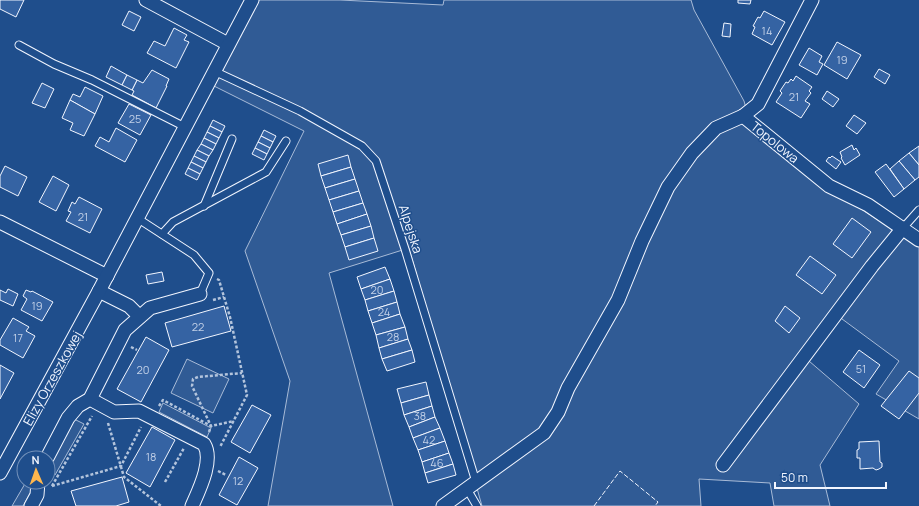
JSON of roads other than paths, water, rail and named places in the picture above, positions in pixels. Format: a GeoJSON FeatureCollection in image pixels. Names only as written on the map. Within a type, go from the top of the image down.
{"type":"FeatureCollection","features":[{"type":"Feature","properties":{"kind":"street"},"geometry":{"type":"LineString","coordinates":[[146,0],[228,44]]}},
{"type":"Feature","properties":{"kind":"street","name":"Elizy Orzeszkowej"},"geometry":{"type":"LineString","coordinates":[[2,467],[99,291],[252,0]]}},
{"type":"Feature","properties":{"kind":"street","name":"Topolowa"},"geometry":{"type":"LineString","coordinates":[[812,0],[758,104],[743,116],[828,186],[868,205],[919,240]]}},
{"type":"Feature","properties":{"kind":"street"},"geometry":{"type":"LineString","coordinates":[[443,506],[544,433],[558,412],[568,388],[618,300],[642,241],[668,187],[692,153],[716,128],[743,116]]}},
{"type":"Feature","properties":{"kind":"street"},"geometry":{"type":"LineString","coordinates":[[0,222],[107,276]]}},
{"type":"Feature","properties":{"kind":"street"},"geometry":{"type":"LineString","coordinates":[[723,465],[872,266],[903,228]]}},
{"type":"Feature","properties":{"kind":"street"},"geometry":{"type":"LineString","coordinates":[[99,291],[129,306],[139,316]]}},
{"type":"Feature","properties":{"kind":"street"},"geometry":{"type":"LineString","coordinates":[[95,401],[125,330],[139,316],[150,308],[205,297]]}},
{"type":"Feature","properties":{"kind":"street"},"geometry":{"type":"LineString","coordinates":[[51,450],[68,418],[78,406],[95,401],[114,412],[120,413],[130,410],[139,411],[204,444],[207,449],[207,465],[200,489],[192,506]]}},
{"type":"Feature","properties":{"kind":"street"},"geometry":{"type":"LineString","coordinates":[[31,506],[37,495],[37,490]]}},
{"type":"Feature","properties":{"kind":"lane"},"geometry":{"type":"LineString","coordinates":[[19,45],[54,64],[92,80],[185,127]]}},
{"type":"Feature","properties":{"kind":"lane","name":"Alpejska"},"geometry":{"type":"LineString","coordinates":[[214,71],[300,111],[362,146],[376,161],[405,249],[477,506]]}},
{"type":"Feature","properties":{"kind":"lane"},"geometry":{"type":"LineString","coordinates":[[204,206],[232,138]]}},
{"type":"Feature","properties":{"kind":"lane"},"geometry":{"type":"LineString","coordinates":[[162,234],[173,222],[266,172],[286,141]]}},
{"type":"Feature","properties":{"kind":"lane"},"geometry":{"type":"LineString","coordinates":[[903,228],[919,210]]}},
{"type":"Feature","properties":{"kind":"lane"},"geometry":{"type":"LineString","coordinates":[[137,218],[194,255],[209,273],[205,297]]}}]}
